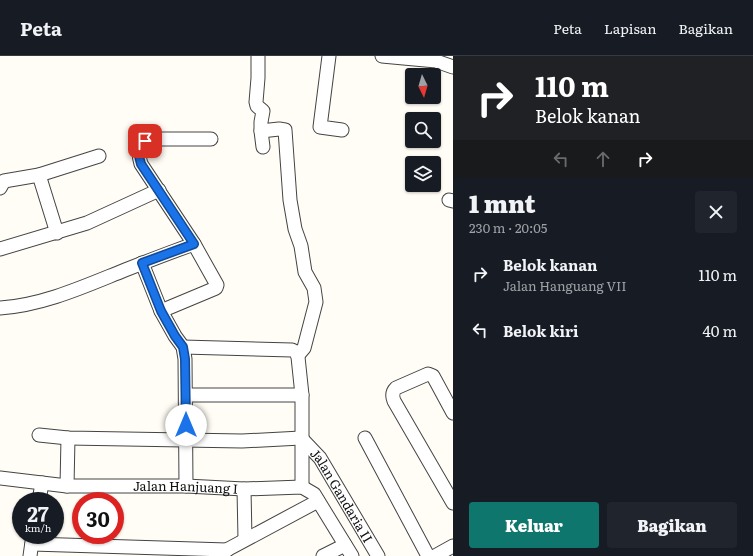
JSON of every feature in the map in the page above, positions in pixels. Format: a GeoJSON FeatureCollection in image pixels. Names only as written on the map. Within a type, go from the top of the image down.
{"type":"FeatureCollection","features":[{"type":"Feature","properties":{"kind":"street"},"geometry":{"type":"LineString","coordinates":[[258,56],[256,102],[257,106],[263,111],[261,122],[263,147]]}},
{"type":"Feature","properties":{"kind":"street"},"geometry":{"type":"LineString","coordinates":[[329,56],[320,127],[342,130]]}},
{"type":"Feature","properties":{"kind":"street"},"geometry":{"type":"LineString","coordinates":[[382,56],[436,60],[453,67]]}},
{"type":"Feature","properties":{"kind":"street"},"geometry":{"type":"LineString","coordinates":[[261,131],[279,129],[285,130],[291,207],[295,229],[301,246],[305,272],[314,288],[316,302],[311,322],[304,348],[297,354]]}},
{"type":"Feature","properties":{"kind":"street"},"geometry":{"type":"LineString","coordinates":[[161,311],[216,288],[216,281],[194,244],[141,164],[138,156],[139,151],[145,141],[211,139]]}},
{"type":"Feature","properties":{"kind":"street"},"geometry":{"type":"LineString","coordinates":[[0,188],[4,181],[39,175],[99,156]]}},
{"type":"Feature","properties":{"kind":"street"},"geometry":{"type":"LineString","coordinates":[[39,175],[57,232]]}},
{"type":"Feature","properties":{"kind":"street"},"geometry":{"type":"LineString","coordinates":[[0,249],[87,223],[159,190]]}},
{"type":"Feature","properties":{"kind":"street"},"geometry":{"type":"LineString","coordinates":[[0,308],[13,307],[41,301],[80,288],[194,244]]}},
{"type":"Feature","properties":{"kind":"street"},"geometry":{"type":"LineString","coordinates":[[142,263],[161,311],[183,347],[185,359],[186,395],[186,486]]}},
{"type":"Feature","properties":{"kind":"street"},"geometry":{"type":"LineString","coordinates":[[183,347],[292,350],[297,354],[302,395],[302,487],[314,494],[348,550],[323,556]]}},
{"type":"Feature","properties":{"kind":"street"},"geometry":{"type":"LineString","coordinates":[[453,413],[433,376],[428,374],[396,388],[393,391],[392,397],[453,503]]}},
{"type":"Feature","properties":{"kind":"street"},"geometry":{"type":"LineString","coordinates":[[186,395],[302,395]]}},
{"type":"Feature","properties":{"kind":"street"},"geometry":{"type":"LineString","coordinates":[[39,435],[68,438],[242,441],[301,438]]}},
{"type":"Feature","properties":{"kind":"street"},"geometry":{"type":"LineString","coordinates":[[66,486],[68,438]]}},
{"type":"Feature","properties":{"kind":"street","name":"Jalan Gandaria II"},"geometry":{"type":"LineString","coordinates":[[301,438],[320,458],[378,556]]}},
{"type":"Feature","properties":{"kind":"street"},"geometry":{"type":"LineString","coordinates":[[365,438],[428,556]]}},
{"type":"Feature","properties":{"kind":"street","name":"Jalan Hanjuang I"},"geometry":{"type":"LineString","coordinates":[[0,478],[66,486],[186,486],[244,489],[302,487]]}},
{"type":"Feature","properties":{"kind":"street"},"geometry":{"type":"LineString","coordinates":[[40,492],[42,483]]}},
{"type":"Feature","properties":{"kind":"street"},"geometry":{"type":"LineString","coordinates":[[244,489],[245,539]]}},
{"type":"Feature","properties":{"kind":"street"},"geometry":{"type":"LineString","coordinates":[[215,556],[318,501]]}},
{"type":"Feature","properties":{"kind":"street"},"geometry":{"type":"LineString","coordinates":[[32,545],[227,550]]}},
{"type":"Feature","properties":{"kind":"street"},"geometry":{"type":"LineString","coordinates":[[435,556],[453,546]]}},
{"type":"Feature","properties":{"kind":"route"},"geometry":{"type":"LineString","coordinates":[[145,141],[139,151],[138,156],[141,164],[194,244],[142,263],[161,311],[183,347],[185,359],[186,425]]}}]}
